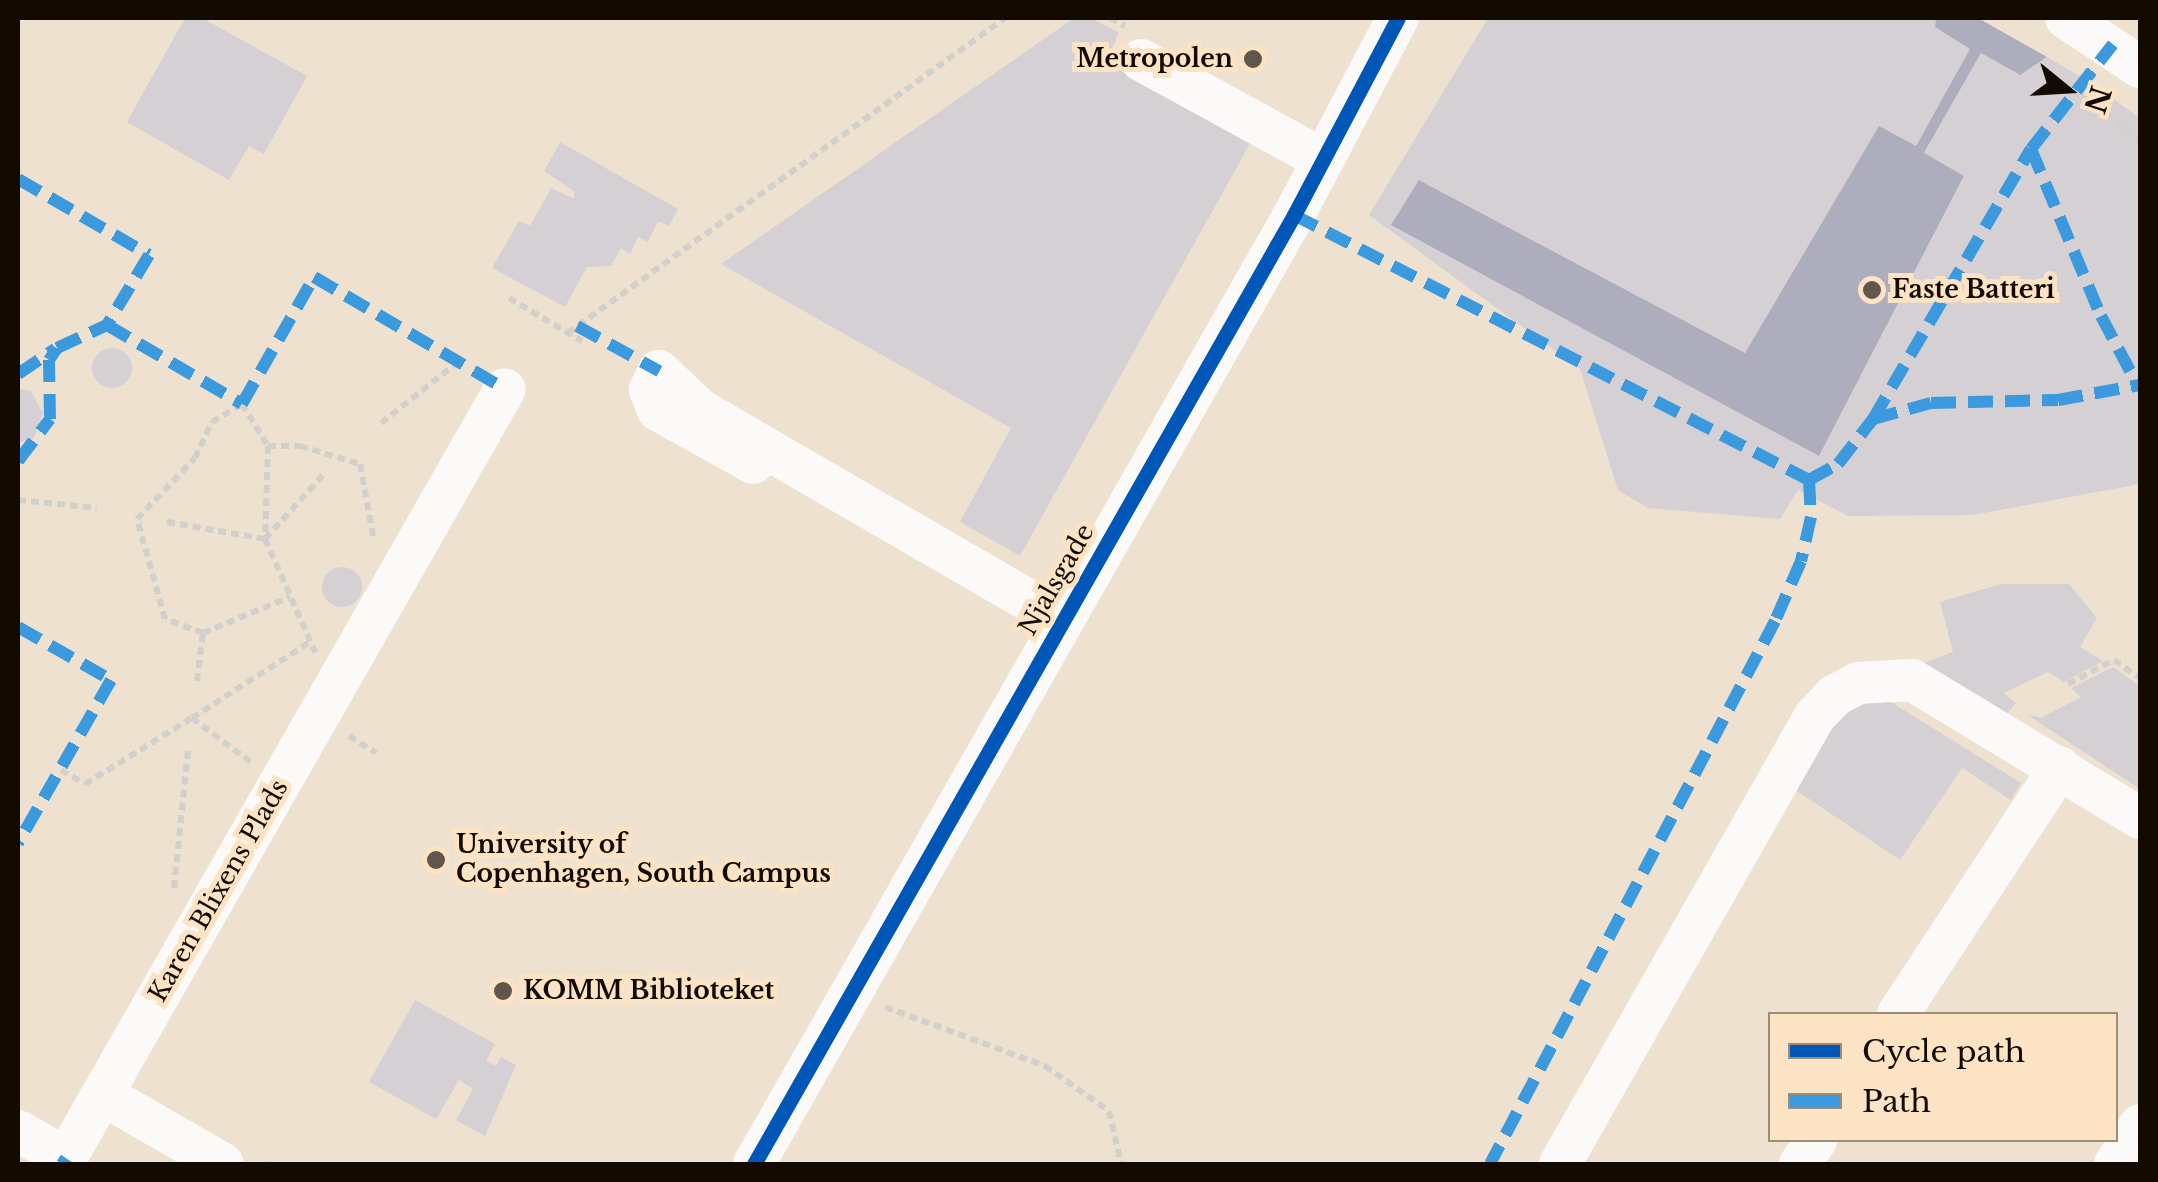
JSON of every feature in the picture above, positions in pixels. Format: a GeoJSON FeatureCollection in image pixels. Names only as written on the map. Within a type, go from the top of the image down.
{"type":"FeatureCollection","features":[{"type":"Feature","properties":{"kind":"street","name":"Njalsgade"},"geometry":{"type":"LineString","coordinates":[[754,1164],[1398,18]]}},
{"type":"Feature","properties":{"kind":"street"},"geometry":{"type":"LineString","coordinates":[[2066,18],[2140,68]]}},
{"type":"Feature","properties":{"kind":"street"},"geometry":{"type":"LineString","coordinates":[[1140,60],[1322,159]]}},
{"type":"Feature","properties":{"kind":"street"},"geometry":{"type":"LineString","coordinates":[[752,463],[658,410],[650,390],[659,372],[700,410],[1062,620]]}},
{"type":"Feature","properties":{"kind":"street","name":"Karen Blixens Plads"},"geometry":{"type":"LineString","coordinates":[[18,1131],[66,1158],[505,389]]}},
{"type":"Feature","properties":{"kind":"street"},"geometry":{"type":"LineString","coordinates":[[1560,1164],[1815,716],[1834,696],[1884,678],[1912,680],[2140,818]]}},
{"type":"Feature","properties":{"kind":"street"},"geometry":{"type":"LineString","coordinates":[[1899,1012],[2060,767]]}},
{"type":"Feature","properties":{"kind":"street"},"geometry":{"type":"LineString","coordinates":[[103,1095],[223,1164]]}},
{"type":"Feature","properties":{"kind":"street"},"geometry":{"type":"LineString","coordinates":[[2115,1164],[2140,1125]]}},
{"type":"Feature","properties":{"kind":"street"},"geometry":{"type":"LineString","coordinates":[[1800,1164],[1815,1142]]}},
{"type":"Feature","properties":{"kind":"path"},"geometry":{"type":"LineString","coordinates":[[568,333],[1005,18]]}},
{"type":"Feature","properties":{"kind":"path"},"geometry":{"type":"LineString","coordinates":[[2074,89],[2140,139]]}},
{"type":"Feature","properties":{"kind":"path"},"geometry":{"type":"LineString","coordinates":[[508,298],[582,341]]}},
{"type":"Feature","properties":{"kind":"path"},"geometry":{"type":"LineString","coordinates":[[382,423],[458,362]]}},
{"type":"Feature","properties":{"kind":"path"},"geometry":{"type":"LineString","coordinates":[[290,597],[203,633],[165,619],[136,519],[195,458],[212,422],[242,404],[268,446],[265,539],[310,642],[336,688]]}},
{"type":"Feature","properties":{"kind":"path"},"geometry":{"type":"LineString","coordinates":[[268,446],[300,446],[360,464],[374,542]]}},
{"type":"Feature","properties":{"kind":"path"},"geometry":{"type":"LineString","coordinates":[[265,539],[323,475]]}},
{"type":"Feature","properties":{"kind":"path"},"geometry":{"type":"LineString","coordinates":[[18,500],[96,508]]}},
{"type":"Feature","properties":{"kind":"path"},"geometry":{"type":"LineString","coordinates":[[167,522],[265,539]]}},
{"type":"Feature","properties":{"kind":"path"},"geometry":{"type":"LineString","coordinates":[[197,681],[203,633]]}},
{"type":"Feature","properties":{"kind":"path"},"geometry":{"type":"LineString","coordinates":[[61,770],[85,784],[310,642]]}},
{"type":"Feature","properties":{"kind":"path"},"geometry":{"type":"LineString","coordinates":[[2068,684],[2114,660],[2140,678]]}},
{"type":"Feature","properties":{"kind":"path"},"geometry":{"type":"LineString","coordinates":[[192,718],[280,784]]}},
{"type":"Feature","properties":{"kind":"path"},"geometry":{"type":"LineString","coordinates":[[173,897],[188,750]]}},
{"type":"Feature","properties":{"kind":"path"},"geometry":{"type":"LineString","coordinates":[[852,991],[921,1025],[1045,1066],[1110,1111],[1120,1164]]}},
{"type":"Feature","properties":{"kind":"shaded area"},"geometry":{"type":"Polygon","coordinates":[[[185,18],[202,18],[307,76],[264,154],[249,146],[229,180],[127,122],[185,18]]]}},
{"type":"Feature","properties":{"kind":"shaded area"},"geometry":{"type":"Polygon","coordinates":[[[1074,18],[1091,18],[1119,33],[1107,59],[1252,140],[1020,556],[960,522],[1011,428],[721,264],[1074,18]]]}},
{"type":"Feature","properties":{"kind":"shaded area"},"geometry":{"type":"Polygon","coordinates":[[[1488,18],[1936,18],[1935,27],[1971,49],[1915,147],[1879,127],[1745,353],[1420,180],[1819,456],[1964,177],[1924,154],[1981,53],[2020,75],[2047,57],[2087,80],[2140,118],[2140,484],[1973,515],[1848,516],[1798,490],[1780,519],[1648,508],[1618,490],[1580,369],[1369,215],[1488,18]]]}},
{"type":"Feature","properties":{"kind":"shaded area"},"geometry":{"type":"Polygon","coordinates":[[[560,142],[678,209],[669,226],[658,221],[648,242],[638,237],[630,254],[621,248],[611,266],[587,267],[565,307],[492,268],[519,221],[530,226],[551,188],[573,198],[575,192],[544,171],[560,142]]]}},
{"type":"Feature","properties":{"kind":"shaded area"},"geometry":{"type":"Polygon","coordinates":[[[112,348],[126,354],[132,368],[126,382],[112,388],[98,382],[92,368],[98,354],[112,348]]]}},
{"type":"Feature","properties":{"kind":"shaded area"},"geometry":{"type":"Polygon","coordinates":[[[18,388],[31,391],[43,413],[34,438],[18,443],[18,388]]]}},
{"type":"Feature","properties":{"kind":"shaded area"},"geometry":{"type":"Polygon","coordinates":[[[342,567],[356,573],[362,587],[356,601],[342,607],[328,601],[322,587],[328,573],[342,567]]]}},
{"type":"Feature","properties":{"kind":"shaded area"},"geometry":{"type":"Polygon","coordinates":[[[2001,584],[2069,584],[2097,618],[2080,647],[2103,661],[2064,682],[2048,672],[2004,693],[2016,703],[2002,719],[1922,664],[1953,652],[1940,602],[2001,584]]]}},
{"type":"Feature","properties":{"kind":"shaded area"},"geometry":{"type":"Polygon","coordinates":[[[2113,667],[2140,686],[2140,789],[2026,714],[2041,718],[2081,697],[2071,688],[2113,667]]]}},
{"type":"Feature","properties":{"kind":"shaded area"},"geometry":{"type":"Polygon","coordinates":[[[1883,697],[2021,783],[2011,800],[1962,768],[1900,860],[1791,787],[1834,715],[1883,697]]]}},
{"type":"Feature","properties":{"kind":"shaded area"},"geometry":{"type":"Polygon","coordinates":[[[415,1000],[495,1044],[486,1061],[496,1066],[501,1057],[516,1065],[485,1136],[456,1120],[473,1089],[459,1080],[436,1119],[369,1082],[415,1000]]]}},
{"type":"Feature","properties":{"kind":"water"},"geometry":{"type":"Polygon","coordinates":[[[1936,18],[1978,18],[2047,57],[2020,75],[1981,53],[1924,153],[1964,176],[1819,456],[1391,225],[1419,180],[1745,353],[1879,126],[1916,146],[1970,49],[1935,27],[1936,18]]]}},
{"type":"Feature","properties":{"kind":"marked path"},"geometry":{"type":"LineString","coordinates":[[1873,419],[2031,149],[2113,44]]}},
{"type":"Feature","properties":{"kind":"marked path"},"geometry":{"type":"LineString","coordinates":[[2031,149],[2101,316],[2138,386]]}},
{"type":"Feature","properties":{"kind":"marked path"},"geometry":{"type":"LineString","coordinates":[[18,179],[149,255],[107,325],[242,404],[314,277],[505,389]]}},
{"type":"Feature","properties":{"kind":"marked path"},"geometry":{"type":"LineString","coordinates":[[1294,215],[1809,480],[1811,517],[1801,561],[1775,621],[1490,1164]]}},
{"type":"Feature","properties":{"kind":"marked path"},"geometry":{"type":"LineString","coordinates":[[18,461],[50,419],[49,360],[57,348],[107,325]]}},
{"type":"Feature","properties":{"kind":"marked path"},"geometry":{"type":"LineString","coordinates":[[577,326],[659,371]]}},
{"type":"Feature","properties":{"kind":"marked path"},"geometry":{"type":"LineString","coordinates":[[18,374],[55,349]]}},
{"type":"Feature","properties":{"kind":"marked path"},"geometry":{"type":"LineString","coordinates":[[1809,480],[1838,464],[1873,419],[1931,403],[2058,400],[2140,385]]}},
{"type":"Feature","properties":{"kind":"marked path"},"geometry":{"type":"LineString","coordinates":[[18,627],[111,680],[18,843]]}},
{"type":"Feature","properties":{"kind":"marked path"},"geometry":{"type":"LineString","coordinates":[[62,1164],[66,1158]]}},
{"type":"Feature","properties":{"kind":"cycle path"},"geometry":{"type":"LineString","coordinates":[[754,1164],[1294,215],[1398,18]]}},
{"type":"Feature","properties":{"kind":"place","name":"Metropolen"},"geometry":{"type":"Point","coordinates":[1253,59]}},
{"type":"Feature","properties":{"kind":"place","name":"Faste Batteri"},"geometry":{"type":"Point","coordinates":[1872,290]}},
{"type":"Feature","properties":{"kind":"place","name":"University of Copenhagen, South Campus"},"geometry":{"type":"Point","coordinates":[436,860]}},
{"type":"Feature","properties":{"kind":"place","name":"KOMM Biblioteket"},"geometry":{"type":"Point","coordinates":[503,991]}}]}
